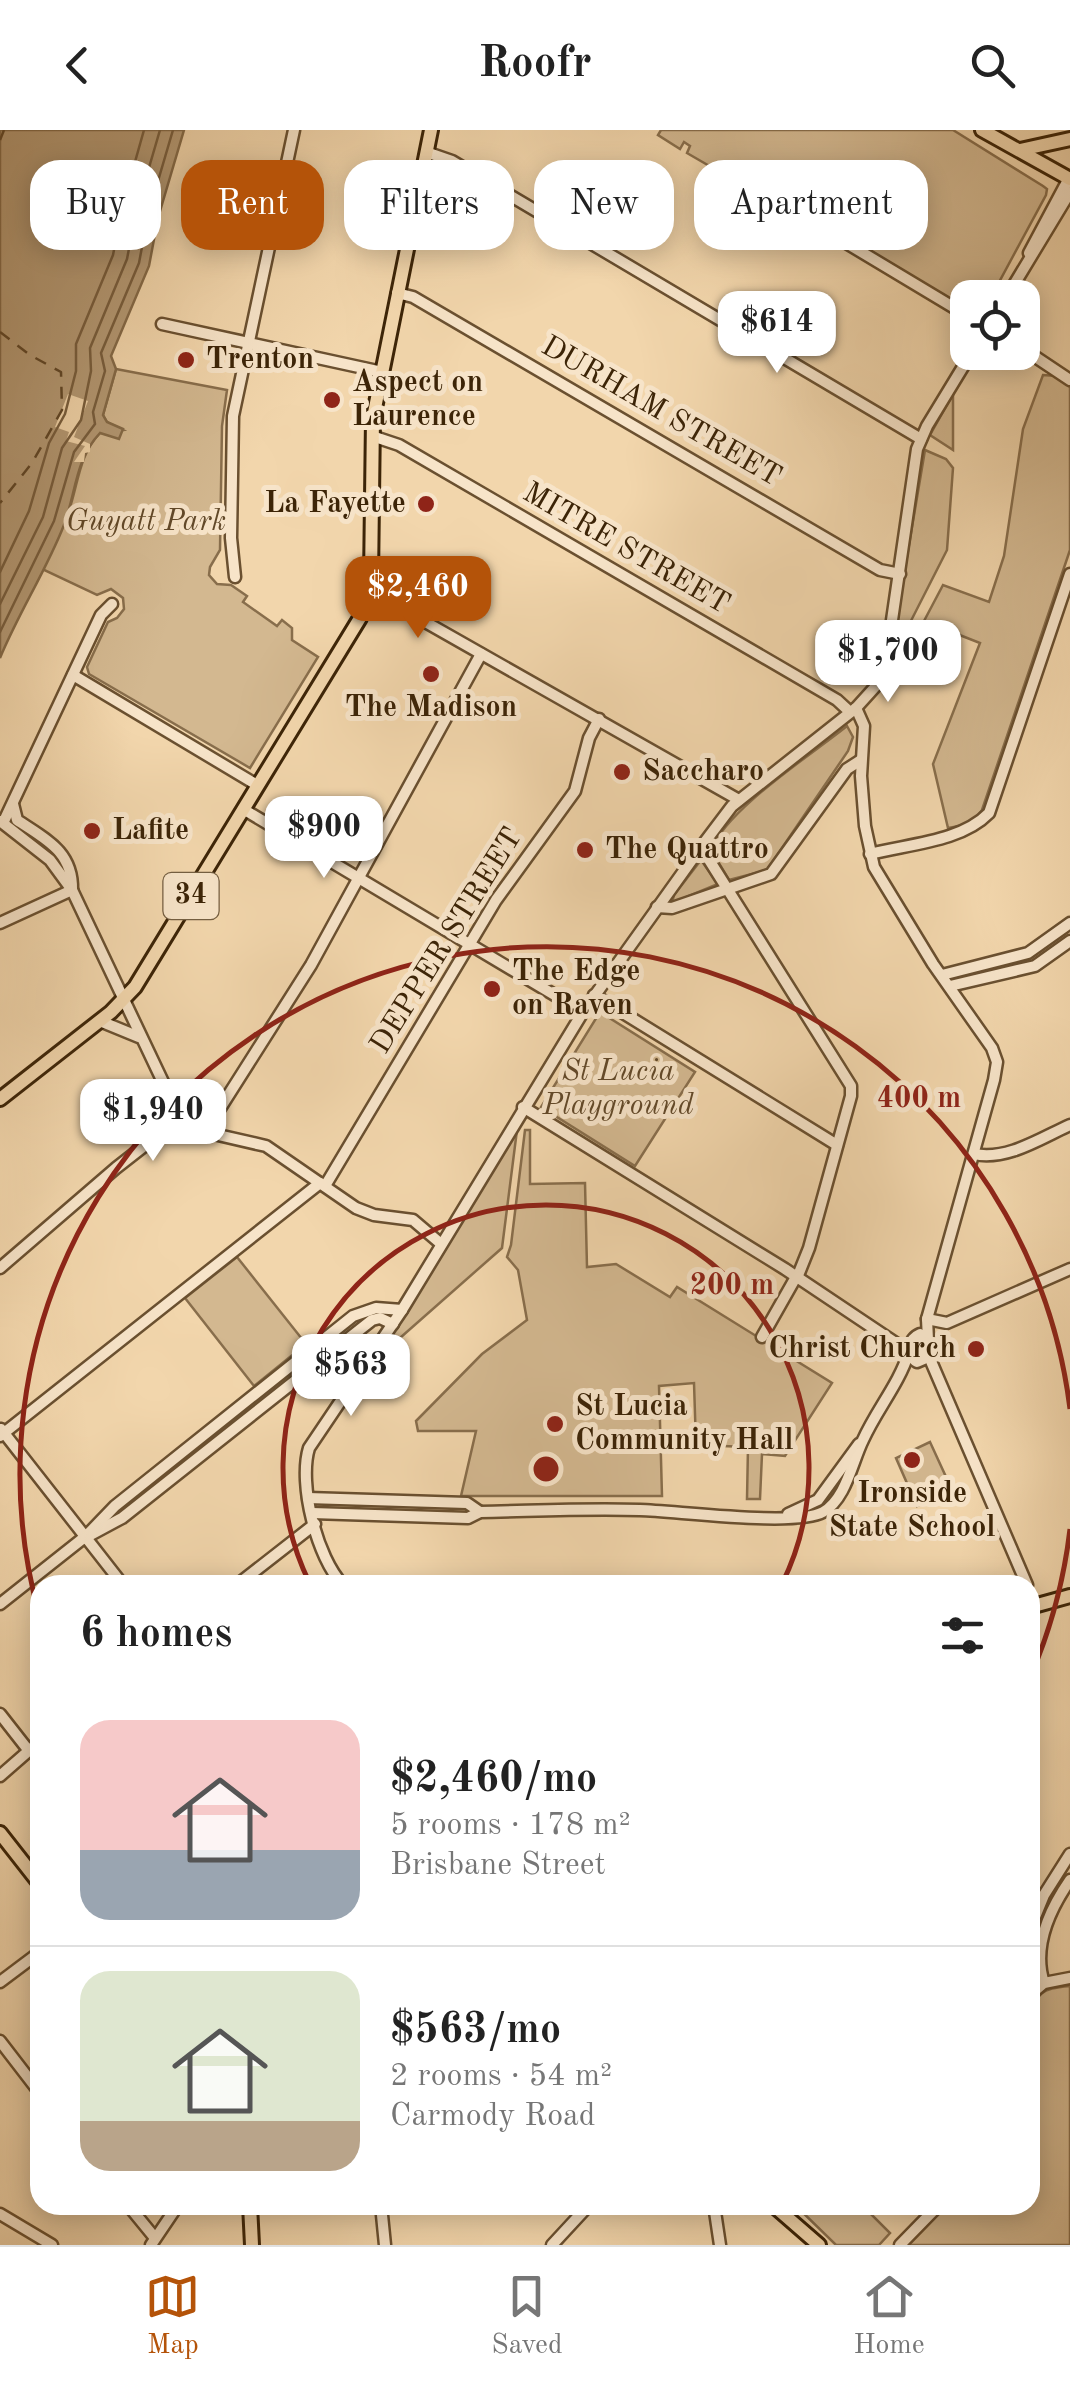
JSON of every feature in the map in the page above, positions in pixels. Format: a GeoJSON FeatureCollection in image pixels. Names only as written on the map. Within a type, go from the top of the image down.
{"type":"FeatureCollection","features":[{"type":"Feature","properties":{"kind":"main road","name":"34"},"geometry":{"type":"LineString","coordinates":[[0,1098],[123,1000],[152,961],[354,628],[370,590],[372,436],[431,130]]}},
{"type":"Feature","properties":{"kind":"main road"},"geometry":{"type":"LineString","coordinates":[[982,130],[1069,186]]}},
{"type":"Feature","properties":{"kind":"main road"},"geometry":{"type":"LineString","coordinates":[[1017,150],[1070,139]]}},
{"type":"Feature","properties":{"kind":"main road"},"geometry":{"type":"LineString","coordinates":[[1040,1605],[1070,1596]]}},
{"type":"Feature","properties":{"kind":"main road"},"geometry":{"type":"LineString","coordinates":[[0,1833],[30,1871]]}},
{"type":"Feature","properties":{"kind":"main road"},"geometry":{"type":"LineString","coordinates":[[250,2215],[252,2245]]}},
{"type":"Feature","properties":{"kind":"main road"},"geometry":{"type":"LineString","coordinates":[[784,2215],[819,2245]]}},
{"type":"Feature","properties":{"kind":"street"},"geometry":{"type":"LineString","coordinates":[[235,577],[231,538],[233,416],[294,130]]}},
{"type":"Feature","properties":{"kind":"street"},"geometry":{"type":"LineString","coordinates":[[426,152],[452,160],[921,439]]}},
{"type":"Feature","properties":{"kind":"street"},"geometry":{"type":"LineString","coordinates":[[1016,280],[1069,186]]}},
{"type":"Feature","properties":{"kind":"street"},"geometry":{"type":"LineString","coordinates":[[858,250],[950,305]]}},
{"type":"Feature","properties":{"kind":"street","name":"DURHAM STREET"},"geometry":{"type":"LineString","coordinates":[[397,293],[428,305],[880,570],[900,574]]}},
{"type":"Feature","properties":{"kind":"street"},"geometry":{"type":"LineString","coordinates":[[162,324],[382,372]]}},
{"type":"Feature","properties":{"kind":"street"},"geometry":{"type":"LineString","coordinates":[[1040,360],[1070,380]]}},
{"type":"Feature","properties":{"kind":"street"},"geometry":{"type":"LineString","coordinates":[[336,1575],[328,1564],[308,1498],[304,1470],[310,1448],[402,1310],[582,1012],[701,846],[739,800],[872,693],[900,574],[921,439],[961,370]]}},
{"type":"Feature","properties":{"kind":"street","name":"MITRE STREET"},"geometry":{"type":"LineString","coordinates":[[372,436],[409,451],[853,710]]}},
{"type":"Feature","properties":{"kind":"street"},"geometry":{"type":"LineString","coordinates":[[870,854],[962,831],[977,825],[989,813],[1070,574]]}},
{"type":"Feature","properties":{"kind":"street"},"geometry":{"type":"LineString","coordinates":[[370,590],[739,800]]}},
{"type":"Feature","properties":{"kind":"street"},"geometry":{"type":"LineString","coordinates":[[112,604],[102,613],[2,821],[13,834],[50,860],[72,890],[180,1118],[205,1132],[266,1146],[367,1213],[413,1220],[440,1243]]}},
{"type":"Feature","properties":{"kind":"street"},"geometry":{"type":"LineString","coordinates":[[205,1132],[311,966],[482,654]]}},
{"type":"Feature","properties":{"kind":"street"},"geometry":{"type":"LineString","coordinates":[[73,675],[258,785]]}},
{"type":"Feature","properties":{"kind":"street"},"geometry":{"type":"LineString","coordinates":[[250,1575],[314,1519],[468,1518],[480,1512],[642,1510],[731,1517],[810,1516],[827,1509],[847,1479],[862,1440],[921,1341],[997,1059],[880,878],[870,854],[861,760],[864,726],[853,710]]}},
{"type":"Feature","properties":{"kind":"street","name":"DEPPER STREET"},"geometry":{"type":"LineString","coordinates":[[322,1185],[496,900],[576,791],[589,738],[599,718]]}},
{"type":"Feature","properties":{"kind":"street"},"geometry":{"type":"LineString","coordinates":[[657,906],[672,908],[771,874],[847,769],[861,760]]}},
{"type":"Feature","properties":{"kind":"street"},"geometry":{"type":"LineString","coordinates":[[13,803],[19,821],[60,849],[72,875],[72,890]]}},
{"type":"Feature","properties":{"kind":"street"},"geometry":{"type":"LineString","coordinates":[[243,809],[582,1012]]}},
{"type":"Feature","properties":{"kind":"street"},"geometry":{"type":"LineString","coordinates":[[701,846],[851,1086],[796,1278],[762,1337]]}},
{"type":"Feature","properties":{"kind":"street"},"geometry":{"type":"LineString","coordinates":[[0,923],[72,890]]}},
{"type":"Feature","properties":{"kind":"street"},"geometry":{"type":"LineString","coordinates":[[942,975],[1028,953],[1070,923]]}},
{"type":"Feature","properties":{"kind":"street"},"geometry":{"type":"LineString","coordinates":[[950,986],[1035,966],[1070,941]]}},
{"type":"Feature","properties":{"kind":"street"},"geometry":{"type":"LineString","coordinates":[[594,996],[837,1144]]}},
{"type":"Feature","properties":{"kind":"street"},"geometry":{"type":"LineString","coordinates":[[100,1021],[140,1037]]}},
{"type":"Feature","properties":{"kind":"street"},"geometry":{"type":"LineString","coordinates":[[523,1108],[885,1333],[930,1370],[939,1384]]}},
{"type":"Feature","properties":{"kind":"street"},"geometry":{"type":"LineString","coordinates":[[0,1268],[180,1118]]}},
{"type":"Feature","properties":{"kind":"street"},"geometry":{"type":"LineString","coordinates":[[974,1154],[990,1157],[1005,1153],[1070,1125]]}},
{"type":"Feature","properties":{"kind":"street"},"geometry":{"type":"LineString","coordinates":[[115,1575],[1,1432],[322,1185]]}},
{"type":"Feature","properties":{"kind":"street"},"geometry":{"type":"LineString","coordinates":[[927,1319],[948,1322],[1070,1269]]}},
{"type":"Feature","properties":{"kind":"street"},"geometry":{"type":"LineString","coordinates":[[85,1538],[111,1509],[356,1314],[376,1308],[402,1310]]}},
{"type":"Feature","properties":{"kind":"street"},"geometry":{"type":"LineString","coordinates":[[37,1575],[85,1538],[122,1518],[376,1318],[393,1324]]}},
{"type":"Feature","properties":{"kind":"street"},"geometry":{"type":"LineString","coordinates":[[358,1331],[369,1338],[375,1349]]}},
{"type":"Feature","properties":{"kind":"street"},"geometry":{"type":"LineString","coordinates":[[885,1333],[921,1341]]}},
{"type":"Feature","properties":{"kind":"street"},"geometry":{"type":"LineString","coordinates":[[913,1357],[924,1359],[921,1341]]}},
{"type":"Feature","properties":{"kind":"street"},"geometry":{"type":"LineString","coordinates":[[921,1341],[1023,1575]]}},
{"type":"Feature","properties":{"kind":"street"},"geometry":{"type":"LineString","coordinates":[[308,1498],[466,1504],[480,1512]]}},
{"type":"Feature","properties":{"kind":"street"},"geometry":{"type":"LineString","coordinates":[[0,1604],[30,1581]]}},
{"type":"Feature","properties":{"kind":"street"},"geometry":{"type":"LineString","coordinates":[[0,1714],[29,1750],[0,1776]]}},
{"type":"Feature","properties":{"kind":"street"},"geometry":{"type":"LineString","coordinates":[[1040,1905],[1070,1854]]}},
{"type":"Feature","properties":{"kind":"street"},"geometry":{"type":"LineString","coordinates":[[1040,1966],[1041,1942],[1057,1900],[1070,1880]]}},
{"type":"Feature","properties":{"kind":"street"},"geometry":{"type":"LineString","coordinates":[[0,1982],[30,1960]]}},
{"type":"Feature","properties":{"kind":"street"},"geometry":{"type":"LineString","coordinates":[[1040,1986],[1070,1978]]}},
{"type":"Feature","properties":{"kind":"street"},"geometry":{"type":"LineString","coordinates":[[0,2041],[30,2079]]}},
{"type":"Feature","properties":{"kind":"street"},"geometry":{"type":"LineString","coordinates":[[0,2214],[52,2245]]}},
{"type":"Feature","properties":{"kind":"street"},"geometry":{"type":"LineString","coordinates":[[135,2215],[153,2241],[171,2215]]}},
{"type":"Feature","properties":{"kind":"street"},"geometry":{"type":"LineString","coordinates":[[381,2215],[385,2245]]}},
{"type":"Feature","properties":{"kind":"street"},"geometry":{"type":"LineString","coordinates":[[552,2245],[580,2215]]}},
{"type":"Feature","properties":{"kind":"street"},"geometry":{"type":"LineString","coordinates":[[716,2215],[720,2245]]}},
{"type":"Feature","properties":{"kind":"street"},"geometry":{"type":"LineString","coordinates":[[900,2245],[928,2215]]}},
{"type":"Feature","properties":{"kind":"green space"},"geometry":{"type":"Polygon","coordinates":[[[661,130],[953,130],[1047,189],[1000,280],[950,280],[950,301],[866,250],[928,250],[928,160],[699,160],[687,153],[690,146],[684,142],[680,149],[658,135],[661,130]]]}},
{"type":"Feature","properties":{"kind":"green space","name":"Guyatt Park"},"geometry":{"type":"Polygon","coordinates":[[[116,369],[227,390],[222,426],[220,550],[209,575],[217,584],[231,585],[247,596],[243,602],[277,626],[282,620],[292,628],[292,640],[318,657],[250,768],[89,674],[87,667],[108,622],[124,609],[123,598],[111,589],[97,595],[42,569],[68,513],[88,449],[100,433],[123,430],[107,422],[103,415],[116,369]]]}},
{"type":"Feature","properties":{"kind":"green space"},"geometry":{"type":"Polygon","coordinates":[[[1043,375],[1057,376],[1070,387],[1070,550],[982,810],[971,824],[948,828],[933,764],[980,643],[924,621],[943,585],[989,602],[1004,556],[1023,429],[1043,375]]]}},
{"type":"Feature","properties":{"kind":"green space"},"geometry":{"type":"Polygon","coordinates":[[[953,394],[953,450],[930,435],[953,394]]]}},
{"type":"Feature","properties":{"kind":"green space"},"geometry":{"type":"Polygon","coordinates":[[[925,450],[946,459],[953,468],[947,550],[889,664],[925,450]]]}},
{"type":"Feature","properties":{"kind":"green space"},"geometry":{"type":"Polygon","coordinates":[[[847,726],[853,737],[848,751],[767,870],[729,880],[711,850],[720,834],[752,800],[847,726]]]}},
{"type":"Feature","properties":{"kind":"green space"},"geometry":{"type":"Polygon","coordinates":[[[701,860],[718,884],[672,903],[674,895],[701,860]]]}},
{"type":"Feature","properties":{"kind":"green space","name":"St Lucia Playground"},"geometry":{"type":"Polygon","coordinates":[[[600,1012],[695,1072],[635,1166],[541,1107],[600,1012]]]}},
{"type":"Feature","properties":{"kind":"green space"},"geometry":{"type":"Polygon","coordinates":[[[517,1130],[502,1248],[375,1360],[517,1130]]]}},
{"type":"Feature","properties":{"kind":"green space"},"geometry":{"type":"Polygon","coordinates":[[[525,1130],[530,1130],[530,1184],[585,1183],[587,1267],[616,1264],[670,1297],[677,1287],[832,1383],[785,1456],[762,1454],[760,1499],[747,1499],[748,1447],[696,1445],[694,1383],[659,1386],[662,1496],[461,1496],[476,1431],[418,1431],[416,1421],[482,1354],[527,1320],[518,1270],[507,1257],[525,1130]]]}},
{"type":"Feature","properties":{"kind":"green space"},"geometry":{"type":"Polygon","coordinates":[[[237,1257],[306,1344],[254,1386],[185,1298],[237,1257]]]}},
{"type":"Feature","properties":{"kind":"green space"},"geometry":{"type":"Polygon","coordinates":[[[930,1442],[952,1490],[917,1506],[896,1458],[930,1442]]]}},
{"type":"Feature","properties":{"kind":"green space"},"geometry":{"type":"Polygon","coordinates":[[[1070,1986],[1070,2245],[904,2245],[937,2215],[1040,2215],[1040,1996],[1070,1986]]]}},
{"type":"Feature","properties":{"kind":"green space"},"geometry":{"type":"Polygon","coordinates":[[[805,2215],[872,2215],[890,2233],[879,2245],[836,2245],[805,2215]]]}},
{"type":"Feature","properties":{"kind":"water"},"geometry":{"type":"Polygon","coordinates":[[[0,130],[184,130],[161,208],[161,160],[30,160],[30,250],[152,250],[111,356],[116,369],[103,415],[107,422],[123,429],[119,439],[100,433],[86,454],[64,525],[0,658],[0,130]]]}},
{"type":"Feature","properties":{"kind":"pier"},"geometry":{"type":"Polygon","coordinates":[[[68,394],[88,401],[74,437],[90,444],[84,462],[74,462],[85,446],[66,441],[69,432],[55,427],[68,394]]]}},
{"type":"Feature","properties":{"kind":"ferry route"},"geometry":{"type":"LineString","coordinates":[[0,140],[4,130]]}},
{"type":"Feature","properties":{"kind":"ferry route"},"geometry":{"type":"LineString","coordinates":[[0,332],[61,372],[62,410],[32,463],[0,503]]}},
{"type":"Feature","properties":{"kind":"place","name":"Trenton"},"geometry":{"type":"Point","coordinates":[186,360]}},
{"type":"Feature","properties":{"kind":"place","name":"Aspect on Laurence"},"geometry":{"type":"Point","coordinates":[332,400]}},
{"type":"Feature","properties":{"kind":"place","name":"La Fayette"},"geometry":{"type":"Point","coordinates":[426,504]}},
{"type":"Feature","properties":{"kind":"place","name":"The Madison"},"geometry":{"type":"Point","coordinates":[431,674]}},
{"type":"Feature","properties":{"kind":"place","name":"Saccharo"},"geometry":{"type":"Point","coordinates":[622,772]}},
{"type":"Feature","properties":{"kind":"place","name":"Lafite"},"geometry":{"type":"Point","coordinates":[92,831]}},
{"type":"Feature","properties":{"kind":"place","name":"The Quattro"},"geometry":{"type":"Point","coordinates":[585,850]}},
{"type":"Feature","properties":{"kind":"place","name":"The Edge on Raven"},"geometry":{"type":"Point","coordinates":[492,989]}},
{"type":"Feature","properties":{"kind":"place","name":"Christ Church"},"geometry":{"type":"Point","coordinates":[976,1349]}},
{"type":"Feature","properties":{"kind":"place","name":"St Lucia Community Hall"},"geometry":{"type":"Point","coordinates":[555,1424]}},
{"type":"Feature","properties":{"kind":"place","name":"Ironside State School"},"geometry":{"type":"Point","coordinates":[912,1460]}}]}
